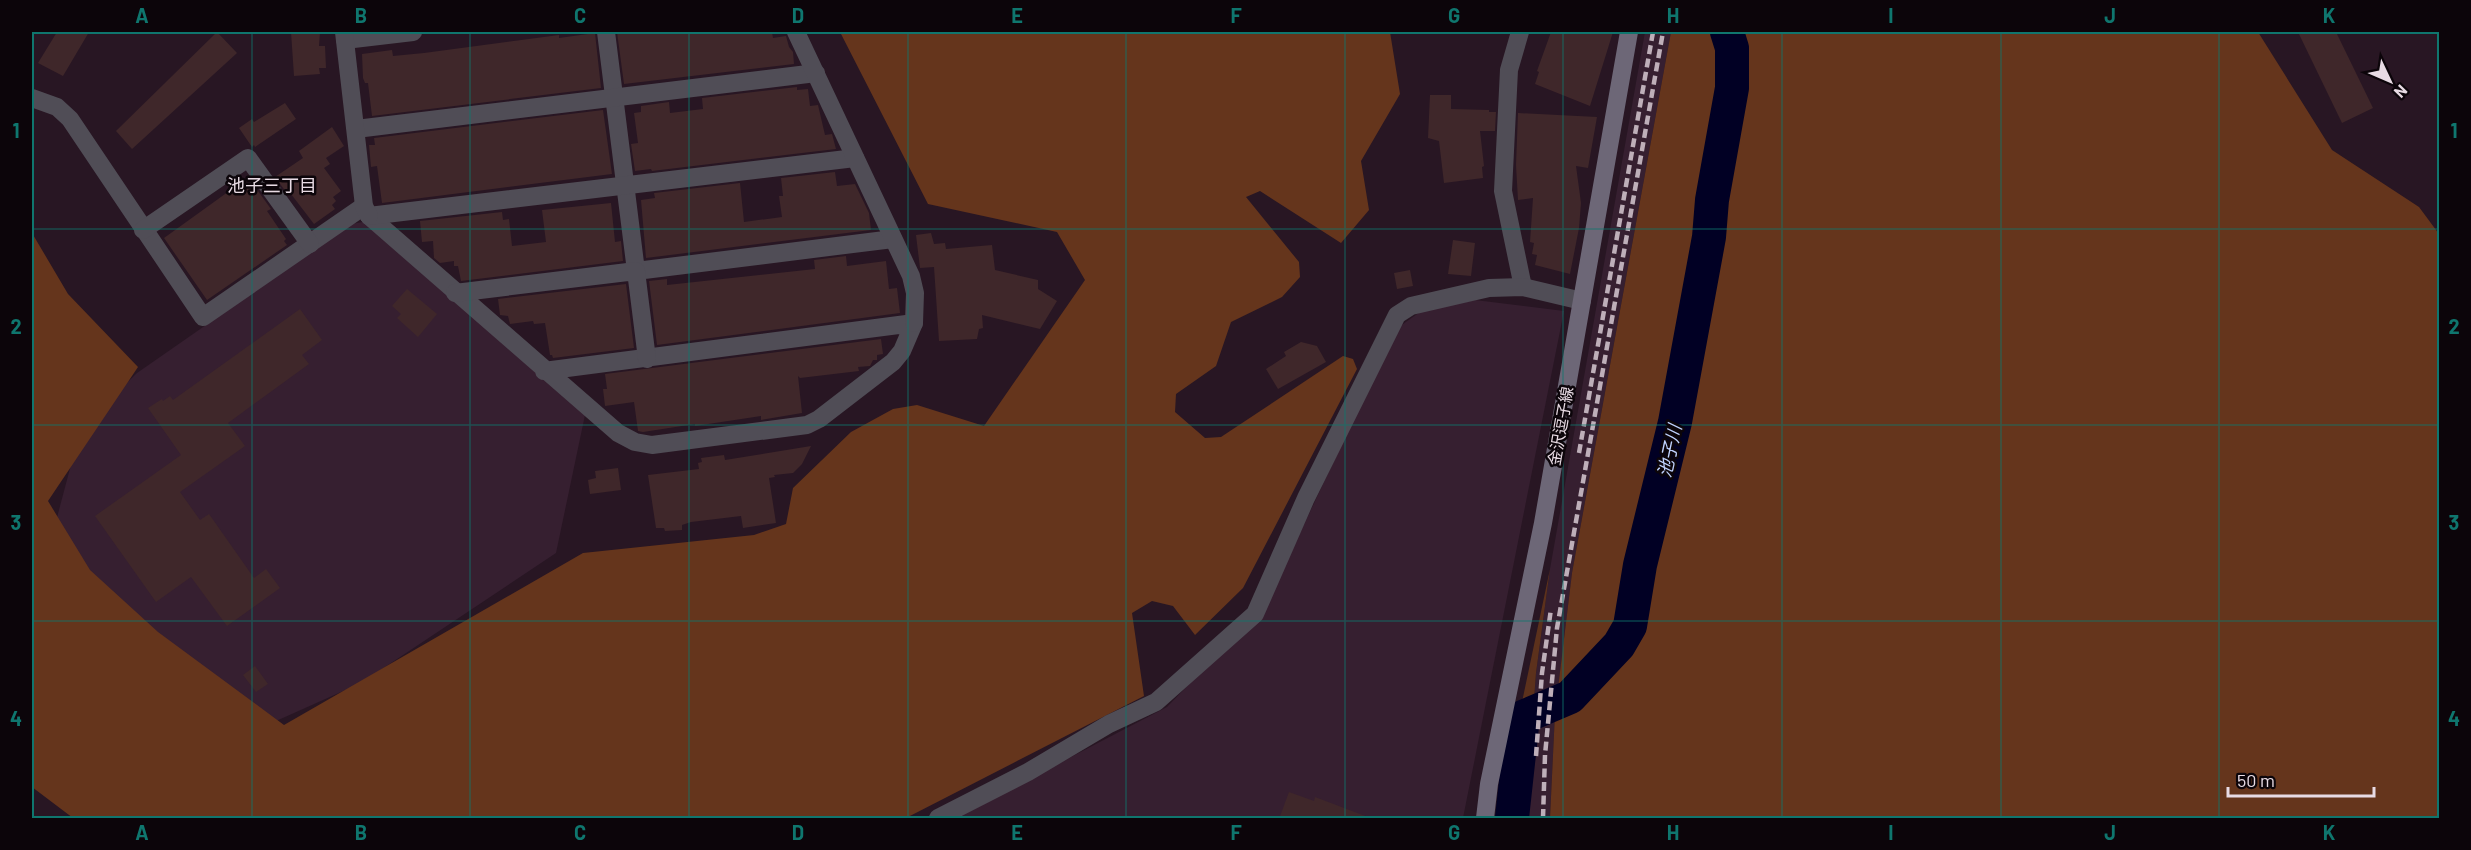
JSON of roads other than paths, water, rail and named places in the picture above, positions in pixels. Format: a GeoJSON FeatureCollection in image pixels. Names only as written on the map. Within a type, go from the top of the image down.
{"type":"FeatureCollection","features":[{"type":"Feature","properties":{"kind":"main road","name":"金沢逗子線"},"geometry":{"type":"LineString","coordinates":[[1485,819],[1489,784],[1543,522],[1629,32]]}},
{"type":"Feature","properties":{"kind":"street"},"geometry":{"type":"LineString","coordinates":[[413,32],[345,36],[366,211],[455,293],[618,433],[635,442],[652,445],[807,424],[819,419],[892,362],[902,351],[914,323],[913,285],[796,32]]}},
{"type":"Feature","properties":{"kind":"street"},"geometry":{"type":"LineString","coordinates":[[606,32],[647,359]]}},
{"type":"Feature","properties":{"kind":"street"},"geometry":{"type":"LineString","coordinates":[[1520,32],[1509,70],[1503,191],[1523,287]]}},
{"type":"Feature","properties":{"kind":"street"},"geometry":{"type":"LineString","coordinates":[[356,129],[816,73]]}},
{"type":"Feature","properties":{"kind":"street"},"geometry":{"type":"LineString","coordinates":[[32,98],[57,107],[69,118],[203,317],[310,244],[366,211],[855,158]]}},
{"type":"Feature","properties":{"kind":"street"},"geometry":{"type":"LineString","coordinates":[[143,230],[248,158],[310,244]]}},
{"type":"Feature","properties":{"kind":"street"},"geometry":{"type":"LineString","coordinates":[[455,293],[893,239]]}},
{"type":"Feature","properties":{"kind":"street"},"geometry":{"type":"LineString","coordinates":[[939,819],[1028,772],[1109,724],[1156,702],[1255,614],[1306,498],[1397,315],[1411,306],[1478,290],[1523,287],[1581,301]]}},
{"type":"Feature","properties":{"kind":"street"},"geometry":{"type":"LineString","coordinates":[[544,371],[914,323]]}},
{"type":"Feature","properties":{"kind":"waterway","name":"池子川"},"geometry":{"type":"LineString","coordinates":[[1512,818],[1523,717],[1570,697],[1619,645],[1630,626],[1640,565],[1675,422],[1709,237],[1712,200],[1732,88],[1732,48],[1727,32]]}},
{"type":"Feature","properties":{"kind":"railway"},"geometry":{"type":"LineString","coordinates":[[1579,453],[1653,32]]}},
{"type":"Feature","properties":{"kind":"railway"},"geometry":{"type":"LineString","coordinates":[[1543,818],[1545,755],[1557,628],[1663,32]]}},
{"type":"Feature","properties":{"kind":"railway"},"geometry":{"type":"LineString","coordinates":[[1536,756],[1542,673],[1551,609]]}},
{"type":"Feature","properties":{"kind":"district","name":"池子三丁目"},"geometry":{"type":"Point","coordinates":[272,185]}}]}
